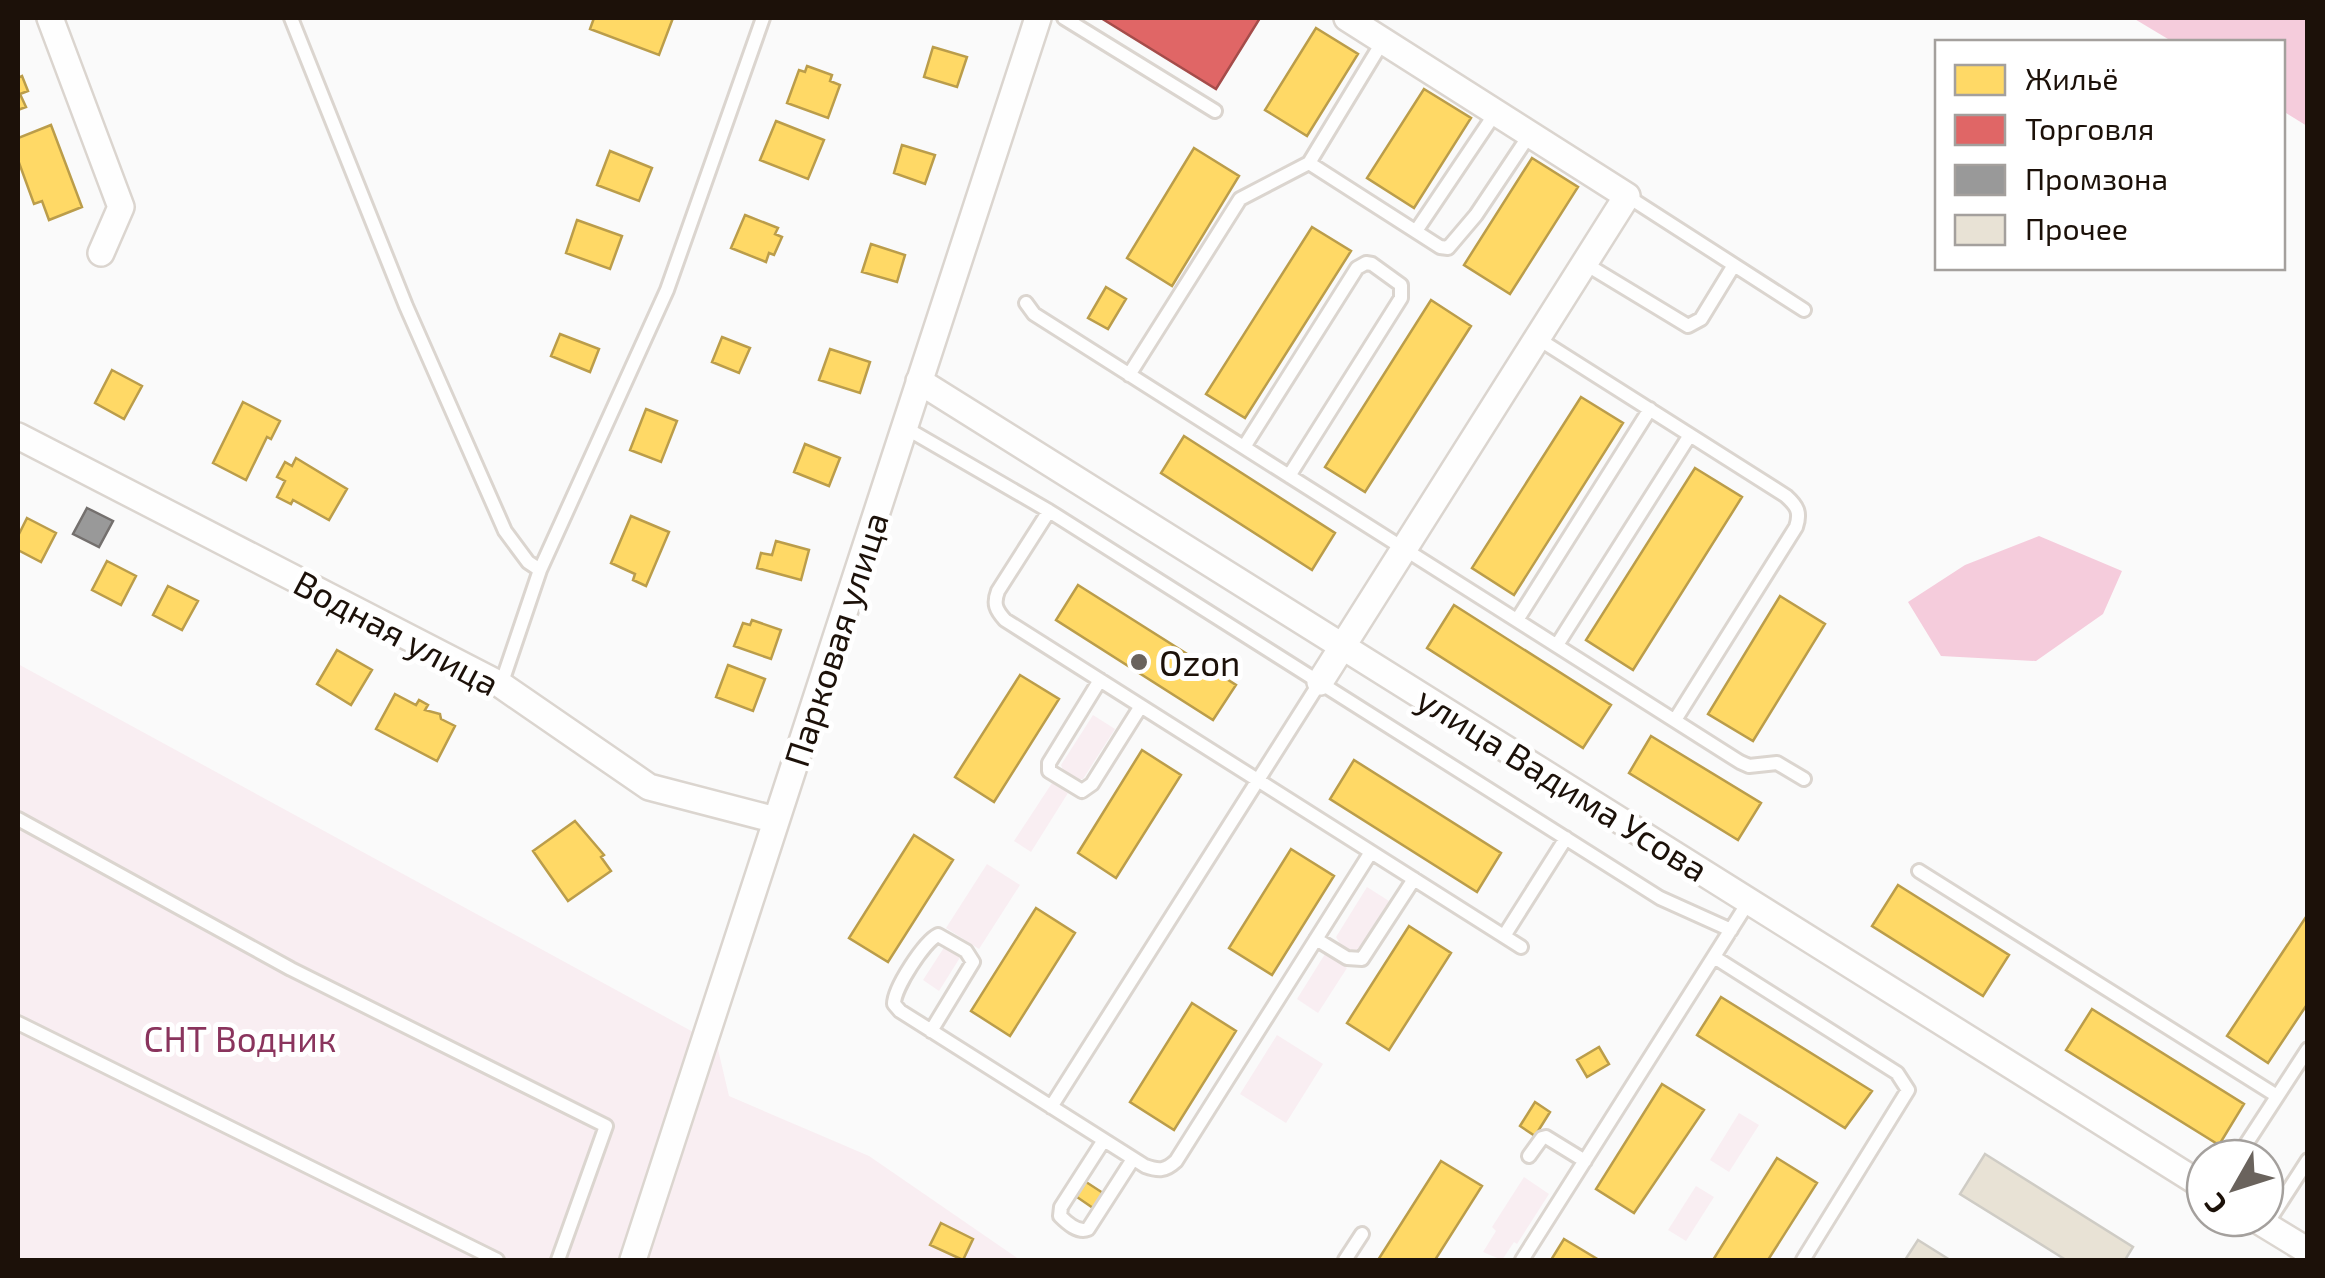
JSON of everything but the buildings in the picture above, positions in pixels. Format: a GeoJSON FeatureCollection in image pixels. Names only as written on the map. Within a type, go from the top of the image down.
{"type":"FeatureCollection","features":[{"type":"Feature","properties":{"kind":"street"},"geometry":{"type":"LineString","coordinates":[[50,18],[122,207],[101,253]]}},
{"type":"Feature","properties":{"kind":"street","name":"Парковая улица"},"geometry":{"type":"LineString","coordinates":[[632,1260],[1038,18]]}},
{"type":"Feature","properties":{"kind":"street"},"geometry":{"type":"LineString","coordinates":[[1320,682],[1626,196],[1348,18]]}},
{"type":"Feature","properties":{"kind":"street","name":"улица Вадима Усова"},"geometry":{"type":"LineString","coordinates":[[919,381],[2185,1174]]}},
{"type":"Feature","properties":{"kind":"street","name":"Водная улица"},"geometry":{"type":"LineString","coordinates":[[18,436],[501,685],[649,787],[776,820]]}},
{"type":"Feature","properties":{"kind":"street"},"geometry":{"type":"LineString","coordinates":[[2285,1238],[2308,1252]]}},
{"type":"Feature","properties":{"kind":"lane"},"geometry":{"type":"LineString","coordinates":[[291,18],[406,306],[505,532],[528,562],[540,570]]}},
{"type":"Feature","properties":{"kind":"lane"},"geometry":{"type":"LineString","coordinates":[[501,685],[540,570],[667,290],[763,18]]}},
{"type":"Feature","properties":{"kind":"lane"},"geometry":{"type":"LineString","coordinates":[[1064,18],[1216,112]]}},
{"type":"Feature","properties":{"kind":"lane"},"geometry":{"type":"LineString","coordinates":[[1129,375],[1240,199],[1310,163],[1384,40]]}},
{"type":"Feature","properties":{"kind":"lane"},"geometry":{"type":"LineString","coordinates":[[1416,231],[1496,112]]}},
{"type":"Feature","properties":{"kind":"lane"},"geometry":{"type":"LineString","coordinates":[[1310,163],[1440,247],[1448,248],[1455,244],[1530,134]]}},
{"type":"Feature","properties":{"kind":"lane"},"geometry":{"type":"LineString","coordinates":[[1626,196],[1804,310]]}},
{"type":"Feature","properties":{"kind":"lane"},"geometry":{"type":"LineString","coordinates":[[1244,447],[1357,268],[1366,262],[1372,264],[1401,285],[1401,298],[1289,476]]}},
{"type":"Feature","properties":{"kind":"lane"},"geometry":{"type":"LineString","coordinates":[[1584,263],[1688,326],[1700,318],[1734,265]]}},
{"type":"Feature","properties":{"kind":"lane"},"geometry":{"type":"LineString","coordinates":[[1026,304],[1034,314],[1129,375],[1740,762],[1749,766],[1777,763],[1804,779]]}},
{"type":"Feature","properties":{"kind":"lane"},"geometry":{"type":"LineString","coordinates":[[1537,338],[1797,506],[1800,517],[1796,527],[1674,720]]}},
{"type":"Feature","properties":{"kind":"lane"},"geometry":{"type":"LineString","coordinates":[[1516,620],[1650,409]]}},
{"type":"Feature","properties":{"kind":"lane"},"geometry":{"type":"LineString","coordinates":[[904,427],[1049,510],[1660,898],[1731,930]]}},
{"type":"Feature","properties":{"kind":"lane"},"geometry":{"type":"LineString","coordinates":[[1557,646],[1690,435]]}},
{"type":"Feature","properties":{"kind":"lane"},"geometry":{"type":"LineString","coordinates":[[1049,510],[994,600],[1005,620],[1521,946]]}},
{"type":"Feature","properties":{"kind":"lane"},"geometry":{"type":"LineString","coordinates":[[1100,680],[1049,763],[1049,771],[1064,783],[1082,791],[1087,789],[1141,706]]}},
{"type":"Feature","properties":{"kind":"lane"},"geometry":{"type":"LineString","coordinates":[[1051,1107],[1320,682]]}},
{"type":"Feature","properties":{"kind":"lane"},"geometry":{"type":"LineString","coordinates":[[18,819],[291,969],[606,1126],[558,1260]]}},
{"type":"Feature","properties":{"kind":"lane"},"geometry":{"type":"LineString","coordinates":[[1504,936],[1566,838]]}},
{"type":"Feature","properties":{"kind":"lane"},"geometry":{"type":"LineString","coordinates":[[931,1031],[973,962],[966,952],[938,935],[928,941],[894,997],[900,1011],[931,1031],[1051,1107],[1104,1140],[1133,1159],[1160,1171],[1176,1161],[1371,852]]}},
{"type":"Feature","properties":{"kind":"lane"},"geometry":{"type":"LineString","coordinates":[[1919,871],[2277,1096]]}},
{"type":"Feature","properties":{"kind":"lane"},"geometry":{"type":"LineString","coordinates":[[1316,939],[1347,958],[1362,959],[1414,879]]}},
{"type":"Feature","properties":{"kind":"lane"},"geometry":{"type":"LineString","coordinates":[[1522,1260],[1750,901]]}},
{"type":"Feature","properties":{"kind":"lane"},"geometry":{"type":"LineString","coordinates":[[1714,957],[1898,1073],[1908,1090],[1803,1260]]}},
{"type":"Feature","properties":{"kind":"lane"},"geometry":{"type":"LineString","coordinates":[[18,1023],[496,1260]]}},
{"type":"Feature","properties":{"kind":"lane"},"geometry":{"type":"LineString","coordinates":[[2250,1138],[2308,1049]]}},
{"type":"Feature","properties":{"kind":"lane"},"geometry":{"type":"LineString","coordinates":[[1529,1156],[1546,1137],[1585,1161]]}},
{"type":"Feature","properties":{"kind":"lane"},"geometry":{"type":"LineString","coordinates":[[1104,1140],[1061,1208],[1060,1216],[1065,1221],[1078,1229],[1088,1229],[1133,1159]]}},
{"type":"Feature","properties":{"kind":"lane"},"geometry":{"type":"LineString","coordinates":[[2285,1190],[2308,1160]]}},
{"type":"Feature","properties":{"kind":"lane"},"geometry":{"type":"LineString","coordinates":[[1346,1260],[1362,1234]]}},
{"type":"Feature","properties":{"kind":"green space","name":"СНТ Водник"},"geometry":{"type":"Polygon","coordinates":[[[18,664],[717,1045],[729,1096],[869,1156],[1020,1260],[18,1260],[18,664]]]}},
{"type":"Feature","properties":{"kind":"green space"},"geometry":{"type":"Polygon","coordinates":[[[1093,715],[1115,729],[1083,779],[1072,778],[1061,765],[1093,715]]]}},
{"type":"Feature","properties":{"kind":"green space"},"geometry":{"type":"Polygon","coordinates":[[[1052,783],[1068,793],[1031,852],[1014,841],[1052,783]]]}},
{"type":"Feature","properties":{"kind":"green space"},"geometry":{"type":"Polygon","coordinates":[[[987,864],[1020,885],[979,949],[946,928],[987,864]]]}},
{"type":"Feature","properties":{"kind":"green space"},"geometry":{"type":"Polygon","coordinates":[[[1367,887],[1389,901],[1358,950],[1343,949],[1336,937],[1367,887]]]}},
{"type":"Feature","properties":{"kind":"green space"},"geometry":{"type":"Polygon","coordinates":[[[945,946],[961,956],[939,991],[923,980],[945,946]]]}},
{"type":"Feature","properties":{"kind":"green space"},"geometry":{"type":"Polygon","coordinates":[[[1325,954],[1347,968],[1318,1013],[1297,999],[1325,954]]]}},
{"type":"Feature","properties":{"kind":"green space"},"geometry":{"type":"Polygon","coordinates":[[[1277,1035],[1323,1064],[1286,1123],[1240,1094],[1277,1035]]]}},
{"type":"Feature","properties":{"kind":"green space"},"geometry":{"type":"Polygon","coordinates":[[[1739,1113],[1759,1125],[1729,1172],[1710,1160],[1739,1113]]]}},
{"type":"Feature","properties":{"kind":"green space"},"geometry":{"type":"Polygon","coordinates":[[[1524,1177],[1549,1194],[1502,1260],[1483,1252],[1496,1231],[1492,1227],[1524,1177]]]}},
{"type":"Feature","properties":{"kind":"green space"},"geometry":{"type":"Polygon","coordinates":[[[1696,1186],[1714,1197],[1686,1241],[1668,1230],[1696,1186]]]}},
{"type":"Feature","properties":{"kind":"shaded area"},"geometry":{"type":"Polygon","coordinates":[[[2133,18],[2307,18],[2307,126],[2285,112],[2285,40],[2170,40],[2133,18]]]}},
{"type":"Feature","properties":{"kind":"shaded area"},"geometry":{"type":"Polygon","coordinates":[[[2039,536],[2122,571],[2103,614],[2036,661],[1941,656],[1908,602],[1965,565],[2039,536]]]}},
{"type":"Feature","properties":{"kind":"place","name":"Ozon"},"geometry":{"type":"Point","coordinates":[1139,662]}}]}
